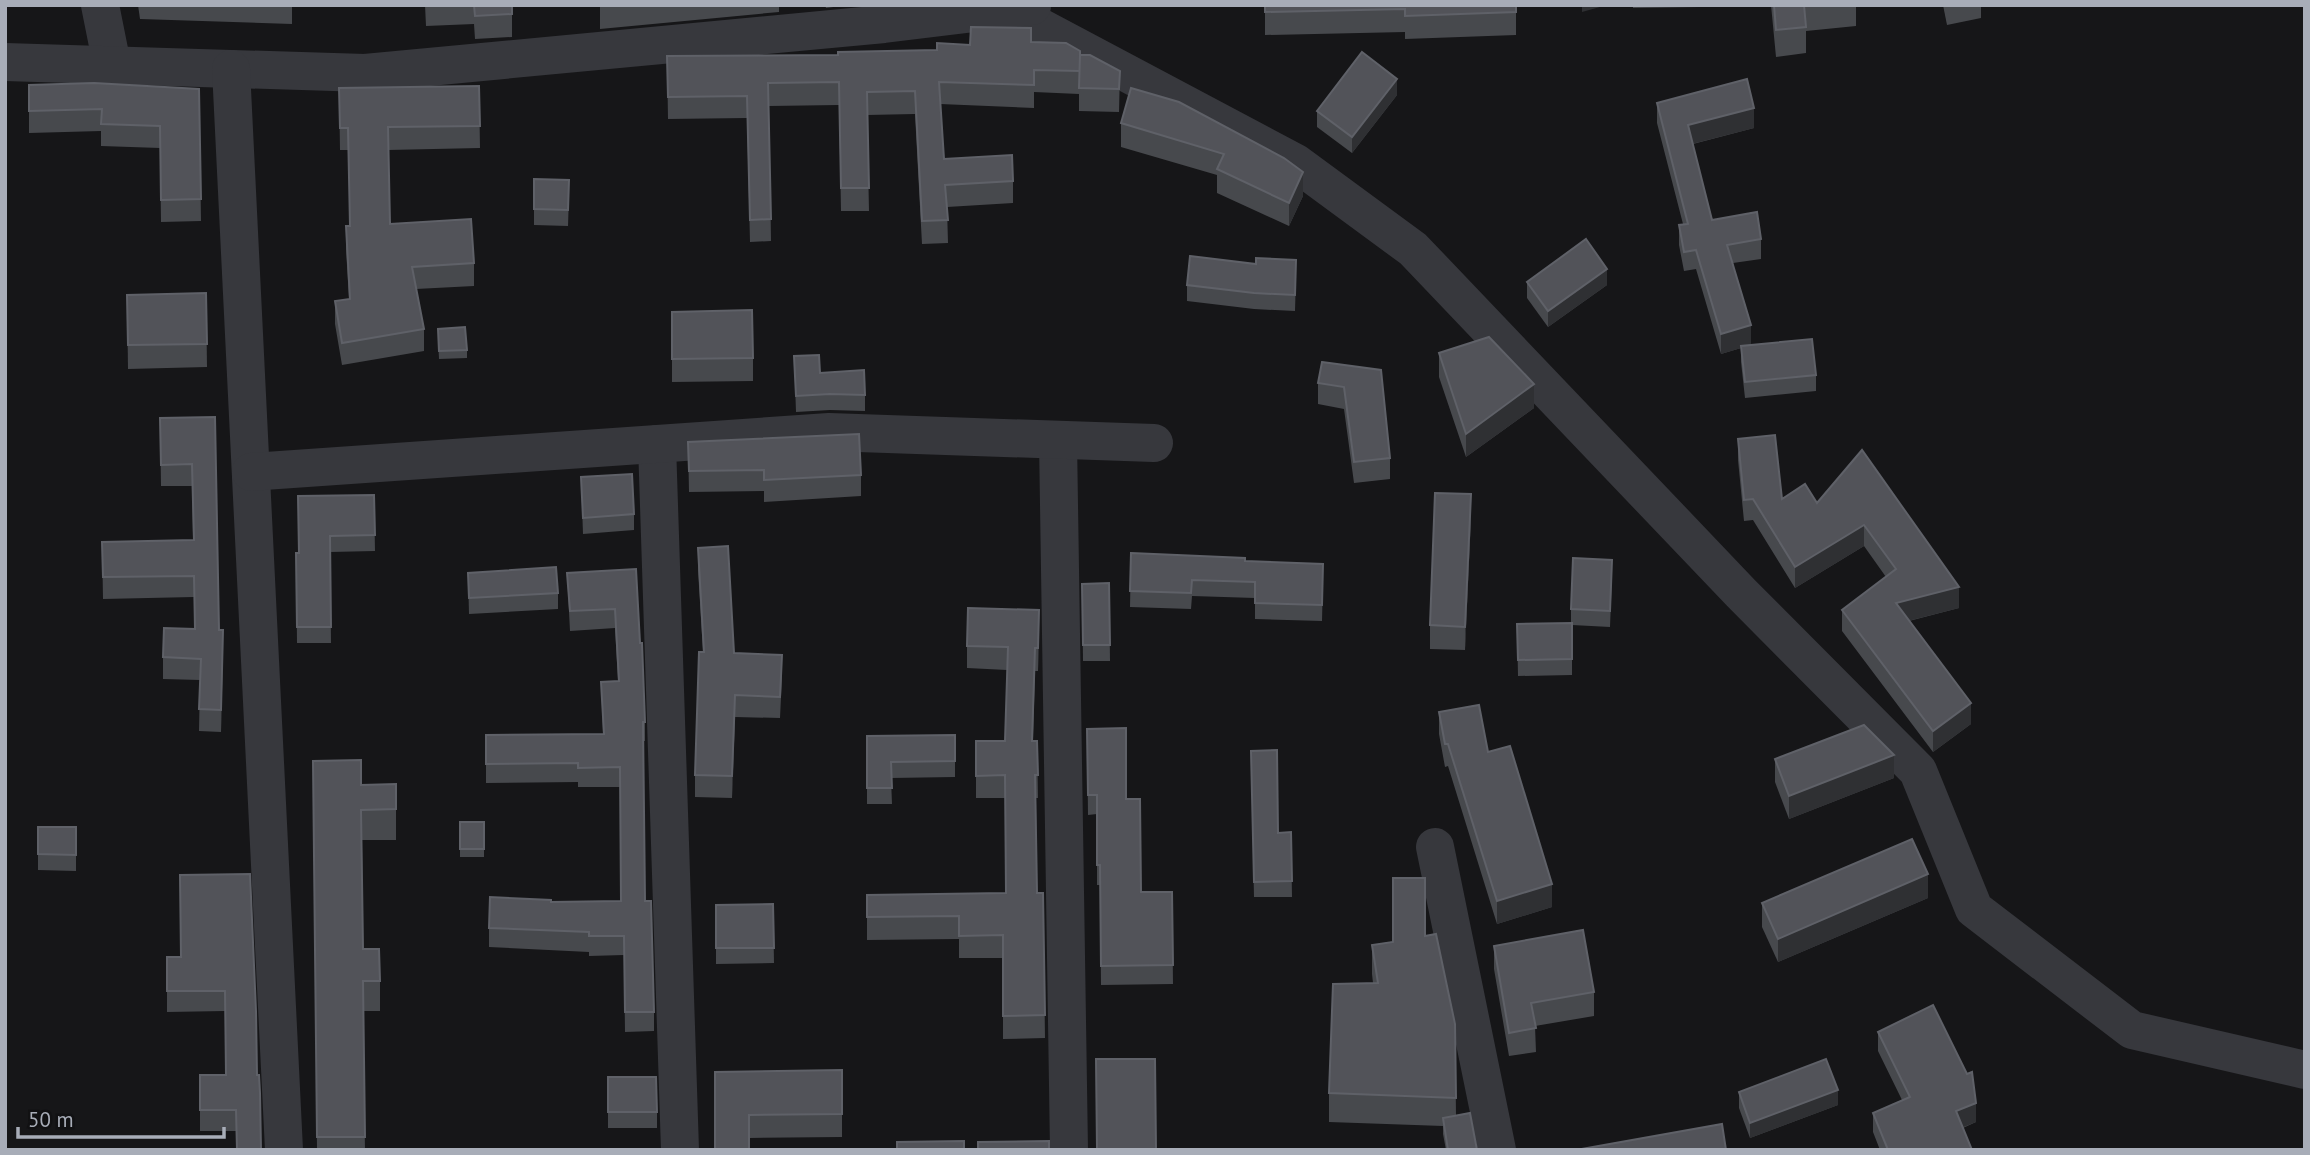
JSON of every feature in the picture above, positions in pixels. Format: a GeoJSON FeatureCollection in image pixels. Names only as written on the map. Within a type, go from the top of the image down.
{"type":"FeatureCollection","features":[{"type":"Feature","properties":{"kind":"street"},"geometry":{"type":"LineString","coordinates":[[100,5],[112,65]]}},
{"type":"Feature","properties":{"kind":"street"},"geometry":{"type":"LineString","coordinates":[[5,62],[365,73],[884,24],[1021,7],[1296,163],[1413,249],[1741,593],[1918,771],[1974,909],[2132,1030],[2305,1070]]}},
{"type":"Feature","properties":{"kind":"street"},"geometry":{"type":"LineString","coordinates":[[232,69],[284,1150]]}},
{"type":"Feature","properties":{"kind":"street"},"geometry":{"type":"LineString","coordinates":[[251,472],[829,432],[1154,443]]}},
{"type":"Feature","properties":{"kind":"street"},"geometry":{"type":"LineString","coordinates":[[1059,440],[1069,1150]]}},
{"type":"Feature","properties":{"kind":"street"},"geometry":{"type":"LineString","coordinates":[[657,444],[680,1150]]}},
{"type":"Feature","properties":{"kind":"street"},"geometry":{"type":"LineString","coordinates":[[1435,848],[1497,1150]]}},
{"type":"Feature","properties":{"kind":"building"},"geometry":{"type":"Polygon","coordinates":[[[474,5],[512,5],[512,14],[475,16],[474,5]]]}},
{"type":"Feature","properties":{"kind":"building"},"geometry":{"type":"Polygon","coordinates":[[[1265,5],[1516,5],[1516,12],[1405,16],[1405,9],[1265,12],[1265,5]]]}},
{"type":"Feature","properties":{"kind":"building"},"geometry":{"type":"Polygon","coordinates":[[[1774,5],[1804,5],[1806,27],[1776,30],[1774,5]]]}},
{"type":"Feature","properties":{"kind":"building"},"geometry":{"type":"Polygon","coordinates":[[[971,27],[1031,28],[1031,42],[1066,43],[1080,51],[1080,71],[1034,70],[1034,85],[939,82],[944,159],[1012,155],[1013,181],[945,185],[948,220],[922,221],[915,91],[867,92],[869,188],[841,188],[839,82],[768,83],[771,219],[750,220],[747,96],[668,97],[667,56],[838,55],[838,52],[937,50],[937,43],[970,45],[971,27]]]}},
{"type":"Feature","properties":{"kind":"building"},"geometry":{"type":"Polygon","coordinates":[[[1362,52],[1397,79],[1352,137],[1317,111],[1362,52]]]}},
{"type":"Feature","properties":{"kind":"building"},"geometry":{"type":"Polygon","coordinates":[[[1080,55],[1090,55],[1120,71],[1119,89],[1079,88],[1080,55]]]}},
{"type":"Feature","properties":{"kind":"building"},"geometry":{"type":"Polygon","coordinates":[[[1747,79],[1754,108],[1688,125],[1712,220],[1757,212],[1761,239],[1727,245],[1751,325],[1721,334],[1696,250],[1684,252],[1679,225],[1688,224],[1657,103],[1747,79]]]}},
{"type":"Feature","properties":{"kind":"building"},"geometry":{"type":"Polygon","coordinates":[[[94,83],[199,89],[201,199],[161,200],[160,126],[101,124],[102,109],[29,111],[29,85],[94,83]]]}},
{"type":"Feature","properties":{"kind":"building"},"geometry":{"type":"Polygon","coordinates":[[[479,86],[480,126],[388,127],[390,224],[471,219],[474,263],[412,267],[424,329],[342,343],[335,301],[350,299],[346,226],[350,226],[348,128],[340,128],[339,88],[479,86]]]}},
{"type":"Feature","properties":{"kind":"building"},"geometry":{"type":"Polygon","coordinates":[[[1131,88],[1179,102],[1284,158],[1303,172],[1289,203],[1217,169],[1224,154],[1121,123],[1131,88]]]}},
{"type":"Feature","properties":{"kind":"building"},"geometry":{"type":"Polygon","coordinates":[[[534,179],[569,180],[568,210],[534,209],[534,179]]]}},
{"type":"Feature","properties":{"kind":"building"},"geometry":{"type":"Polygon","coordinates":[[[1586,239],[1607,269],[1548,311],[1527,282],[1586,239]]]}},
{"type":"Feature","properties":{"kind":"building"},"geometry":{"type":"Polygon","coordinates":[[[1190,256],[1256,264],[1256,258],[1296,260],[1295,295],[1187,285],[1190,256]]]}},
{"type":"Feature","properties":{"kind":"building"},"geometry":{"type":"Polygon","coordinates":[[[206,293],[207,344],[128,345],[127,295],[206,293]]]}},
{"type":"Feature","properties":{"kind":"building"},"geometry":{"type":"Polygon","coordinates":[[[752,310],[753,358],[672,359],[672,312],[752,310]]]}},
{"type":"Feature","properties":{"kind":"building"},"geometry":{"type":"Polygon","coordinates":[[[465,327],[467,350],[439,351],[438,329],[465,327]]]}},
{"type":"Feature","properties":{"kind":"building"},"geometry":{"type":"Polygon","coordinates":[[[1489,337],[1534,384],[1466,434],[1439,353],[1489,337]]]}},
{"type":"Feature","properties":{"kind":"building"},"geometry":{"type":"Polygon","coordinates":[[[1812,339],[1816,375],[1745,382],[1741,346],[1812,339]]]}},
{"type":"Feature","properties":{"kind":"building"},"geometry":{"type":"Polygon","coordinates":[[[819,355],[820,373],[864,370],[865,395],[796,396],[794,356],[819,355]]]}},
{"type":"Feature","properties":{"kind":"building"},"geometry":{"type":"Polygon","coordinates":[[[1322,362],[1381,370],[1390,458],[1354,462],[1344,387],[1318,383],[1322,362]]]}},
{"type":"Feature","properties":{"kind":"building"},"geometry":{"type":"Polygon","coordinates":[[[215,417],[219,630],[223,630],[221,710],[199,709],[201,659],[163,657],[164,628],[195,629],[194,576],[103,577],[102,542],[194,540],[192,464],[161,465],[160,418],[215,417]]]}},
{"type":"Feature","properties":{"kind":"building"},"geometry":{"type":"Polygon","coordinates":[[[859,434],[861,475],[764,480],[764,470],[689,471],[688,442],[859,434]]]}},
{"type":"Feature","properties":{"kind":"building"},"geometry":{"type":"Polygon","coordinates":[[[1775,435],[1782,499],[1805,484],[1817,503],[1862,450],[1959,587],[1896,603],[1971,703],[1933,731],[1842,610],[1896,569],[1864,525],[1795,567],[1753,499],[1744,500],[1738,439],[1775,435]]]}},
{"type":"Feature","properties":{"kind":"building"},"geometry":{"type":"Polygon","coordinates":[[[632,474],[634,514],[583,518],[581,477],[632,474]]]}},
{"type":"Feature","properties":{"kind":"building"},"geometry":{"type":"Polygon","coordinates":[[[1435,493],[1471,494],[1465,627],[1430,625],[1435,493]]]}},
{"type":"Feature","properties":{"kind":"building"},"geometry":{"type":"Polygon","coordinates":[[[374,495],[375,535],[330,536],[331,627],[297,627],[298,496],[374,495]]]}},
{"type":"Feature","properties":{"kind":"building"},"geometry":{"type":"Polygon","coordinates":[[[728,546],[734,653],[782,655],[780,697],[735,695],[732,776],[695,775],[699,652],[704,652],[698,548],[728,546]]]}},
{"type":"Feature","properties":{"kind":"building"},"geometry":{"type":"Polygon","coordinates":[[[1131,553],[1323,564],[1322,605],[1255,603],[1255,582],[1192,580],[1191,593],[1130,591],[1131,553]]]}},
{"type":"Feature","properties":{"kind":"building"},"geometry":{"type":"Polygon","coordinates":[[[1573,558],[1612,560],[1610,611],[1571,609],[1573,558]]]}},
{"type":"Feature","properties":{"kind":"building"},"geometry":{"type":"Polygon","coordinates":[[[556,567],[558,593],[469,598],[468,573],[556,567]]]}},
{"type":"Feature","properties":{"kind":"building"},"geometry":{"type":"Polygon","coordinates":[[[636,569],[645,722],[645,901],[651,901],[654,1012],[625,1012],[624,936],[489,928],[490,897],[551,902],[621,901],[620,767],[578,768],[578,763],[486,764],[486,735],[604,734],[601,682],[619,681],[615,609],[570,611],[567,573],[636,569]]]}},
{"type":"Feature","properties":{"kind":"building"},"geometry":{"type":"Polygon","coordinates":[[[1109,583],[1110,645],[1083,645],[1082,584],[1109,583]]]}},
{"type":"Feature","properties":{"kind":"building"},"geometry":{"type":"Polygon","coordinates":[[[968,608],[1039,610],[1032,741],[1037,741],[1037,893],[1043,893],[1045,1015],[1003,1016],[1003,935],[959,936],[959,916],[867,917],[867,895],[1006,893],[1005,775],[976,776],[976,741],[1005,741],[1008,647],[967,646],[968,608]]]}},
{"type":"Feature","properties":{"kind":"building"},"geometry":{"type":"Polygon","coordinates":[[[1572,623],[1572,659],[1518,660],[1517,624],[1572,623]]]}},
{"type":"Feature","properties":{"kind":"building"},"geometry":{"type":"Polygon","coordinates":[[[1479,705],[1488,752],[1510,746],[1552,884],[1497,901],[1448,744],[1445,744],[1439,712],[1479,705]]]}},
{"type":"Feature","properties":{"kind":"building"},"geometry":{"type":"Polygon","coordinates":[[[1864,725],[1894,755],[1789,796],[1775,759],[1864,725]]]}},
{"type":"Feature","properties":{"kind":"building"},"geometry":{"type":"Polygon","coordinates":[[[1126,728],[1126,799],[1140,799],[1141,892],[1172,892],[1173,965],[1101,966],[1097,795],[1088,795],[1087,729],[1126,728]]]}},
{"type":"Feature","properties":{"kind":"building"},"geometry":{"type":"Polygon","coordinates":[[[955,735],[955,761],[891,762],[892,788],[867,788],[867,736],[955,735]]]}},
{"type":"Feature","properties":{"kind":"building"},"geometry":{"type":"Polygon","coordinates":[[[1277,750],[1278,833],[1291,832],[1292,881],[1254,882],[1251,751],[1277,750]]]}},
{"type":"Feature","properties":{"kind":"building"},"geometry":{"type":"Polygon","coordinates":[[[361,760],[361,785],[396,784],[396,809],[361,810],[363,949],[379,949],[380,981],[363,981],[365,1137],[317,1137],[313,761],[361,760]]]}},
{"type":"Feature","properties":{"kind":"building"},"geometry":{"type":"Polygon","coordinates":[[[460,822],[484,822],[484,849],[460,849],[460,822]]]}},
{"type":"Feature","properties":{"kind":"building"},"geometry":{"type":"Polygon","coordinates":[[[38,827],[76,827],[76,855],[38,854],[38,827]]]}},
{"type":"Feature","properties":{"kind":"building"},"geometry":{"type":"Polygon","coordinates":[[[1912,839],[1928,874],[1778,939],[1762,903],[1912,839]]]}},
{"type":"Feature","properties":{"kind":"building"},"geometry":{"type":"Polygon","coordinates":[[[250,874],[261,1150],[237,1150],[236,1110],[200,1110],[200,1075],[226,1075],[225,991],[167,991],[167,957],[181,957],[180,875],[250,874]]]}},
{"type":"Feature","properties":{"kind":"building"},"geometry":{"type":"Polygon","coordinates":[[[1393,878],[1425,878],[1425,936],[1436,934],[1455,1024],[1456,1098],[1329,1093],[1333,984],[1378,983],[1372,945],[1393,942],[1393,878]]]}},
{"type":"Feature","properties":{"kind":"building"},"geometry":{"type":"Polygon","coordinates":[[[773,904],[774,948],[716,948],[716,905],[773,904]]]}},
{"type":"Feature","properties":{"kind":"building"},"geometry":{"type":"Polygon","coordinates":[[[1583,930],[1594,992],[1531,1003],[1536,1028],[1509,1033],[1494,946],[1583,930]]]}},
{"type":"Feature","properties":{"kind":"building"},"geometry":{"type":"Polygon","coordinates":[[[1933,1005],[1967,1074],[1972,1072],[1976,1103],[1956,1111],[1972,1150],[1888,1150],[1873,1113],[1910,1097],[1878,1032],[1933,1005]]]}},
{"type":"Feature","properties":{"kind":"building"},"geometry":{"type":"Polygon","coordinates":[[[1096,1059],[1155,1059],[1156,1150],[1097,1149],[1096,1059]]]}},
{"type":"Feature","properties":{"kind":"building"},"geometry":{"type":"Polygon","coordinates":[[[1826,1059],[1838,1090],[1750,1123],[1739,1092],[1826,1059]]]}},
{"type":"Feature","properties":{"kind":"building"},"geometry":{"type":"Polygon","coordinates":[[[842,1070],[842,1114],[749,1115],[749,1150],[715,1150],[715,1072],[842,1070]]]}},
{"type":"Feature","properties":{"kind":"building"},"geometry":{"type":"Polygon","coordinates":[[[608,1077],[656,1077],[657,1112],[608,1112],[608,1077]]]}},
{"type":"Feature","properties":{"kind":"building"},"geometry":{"type":"Polygon","coordinates":[[[1470,1113],[1477,1150],[1448,1150],[1443,1118],[1470,1113]]]}},
{"type":"Feature","properties":{"kind":"building"},"geometry":{"type":"Polygon","coordinates":[[[1722,1124],[1726,1150],[1576,1150],[1722,1124]]]}},
{"type":"Feature","properties":{"kind":"building"},"geometry":{"type":"Polygon","coordinates":[[[964,1141],[964,1150],[897,1150],[897,1142],[964,1141]]]}},
{"type":"Feature","properties":{"kind":"building"},"geometry":{"type":"Polygon","coordinates":[[[1049,1141],[1049,1150],[978,1150],[978,1142],[1049,1141]]]}}]}
